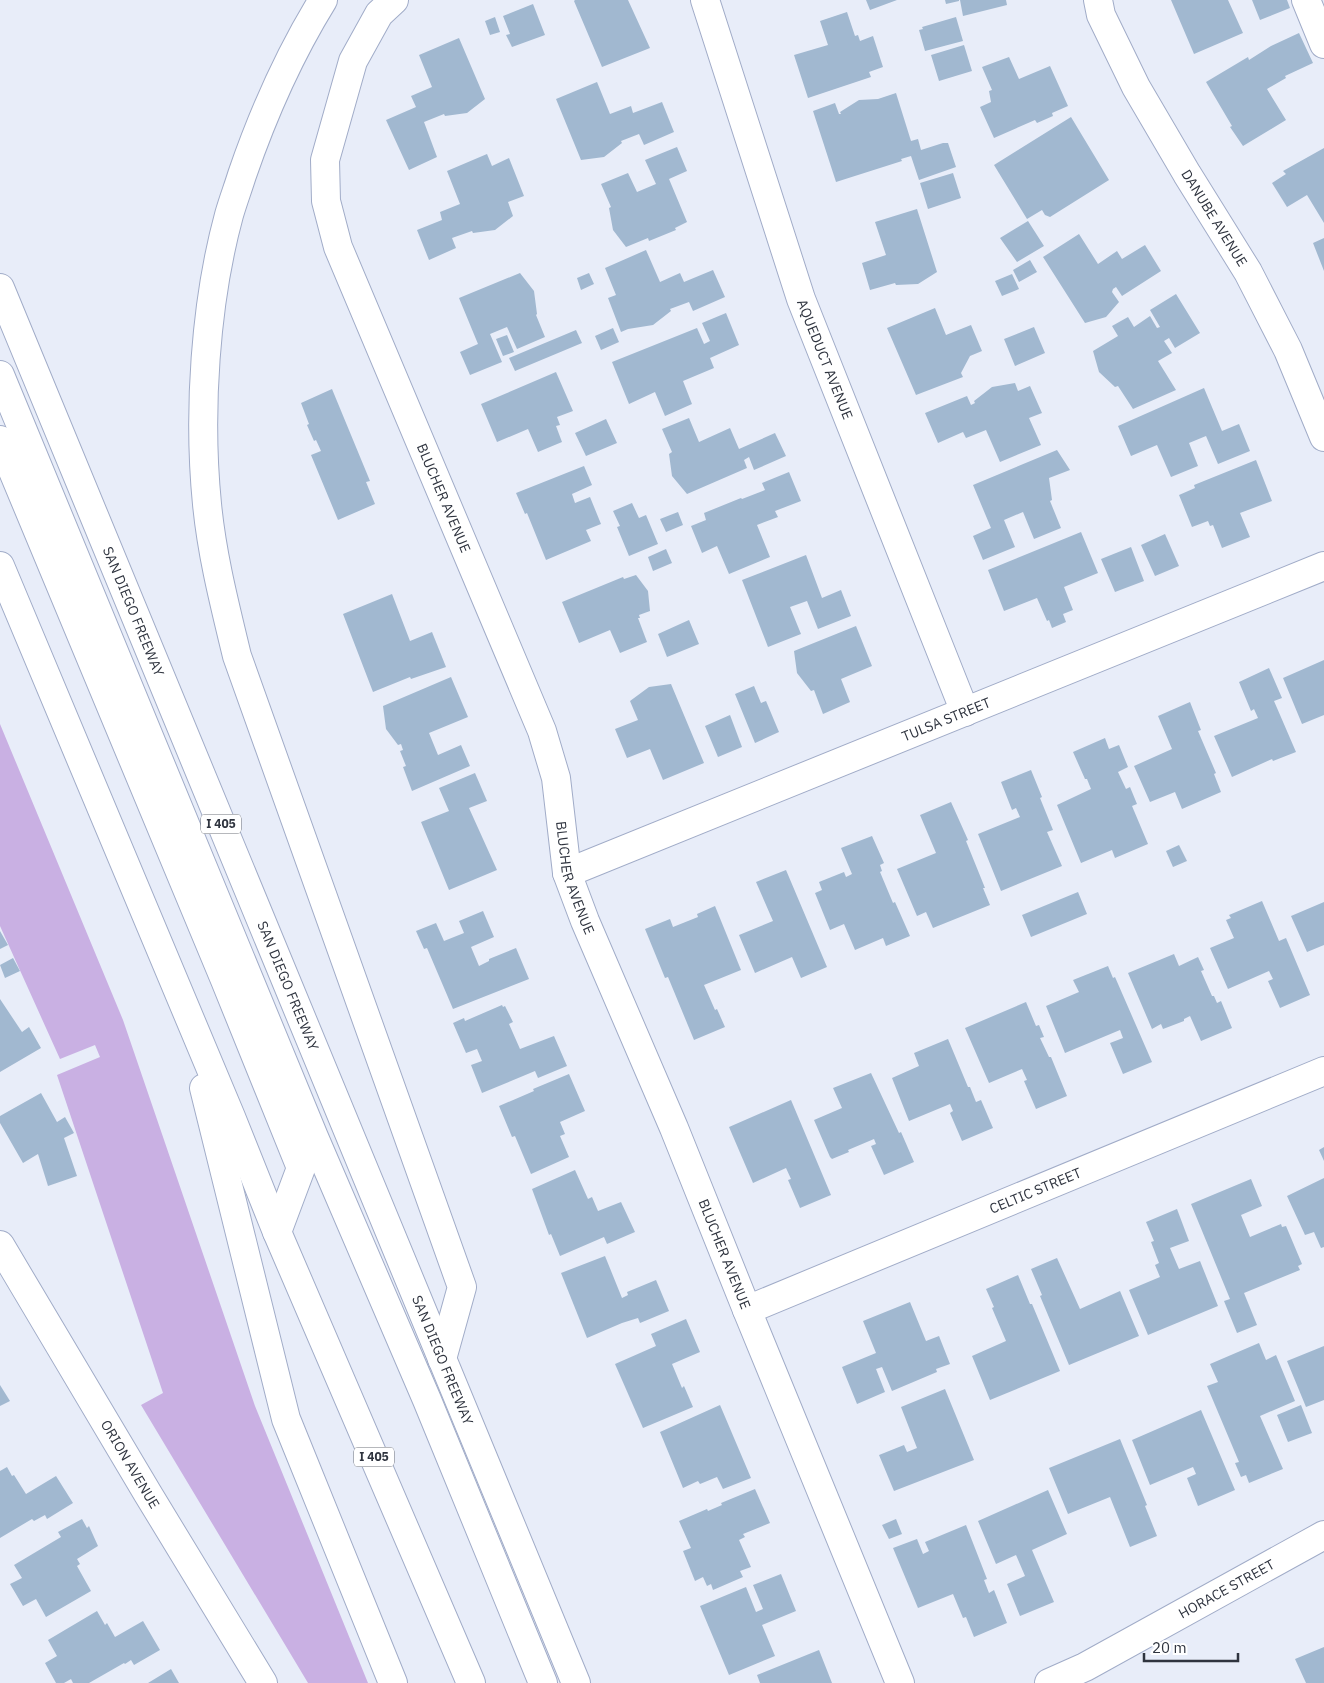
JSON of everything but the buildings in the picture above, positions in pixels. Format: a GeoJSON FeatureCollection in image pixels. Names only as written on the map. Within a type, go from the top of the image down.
{"type":"FeatureCollection","features":[{"type":"Feature","properties":{"kind":"main road"},"geometry":{"type":"LineString","coordinates":[[323,0],[280,78],[253,142],[229,214],[216,279],[206,355],[203,425],[207,504],[218,578],[237,656],[462,1287],[442,1359]]}},
{"type":"Feature","properties":{"kind":"main road","name":"BLUCHER AVENUE"},"geometry":{"type":"LineString","coordinates":[[394,0],[379,14],[353,61],[325,160],[326,201],[338,247],[542,731],[556,778],[567,873],[589,930],[674,1128],[900,1683]]}},
{"type":"Feature","properties":{"kind":"main road","name":"AQUEDUCT AVENUE"},"geometry":{"type":"LineString","coordinates":[[705,0],[801,298],[965,712]]}},
{"type":"Feature","properties":{"kind":"main road","name":"DANUBE AVENUE"},"geometry":{"type":"LineString","coordinates":[[1098,0],[1102,14],[1136,87],[1186,174],[1248,272],[1288,350],[1324,437]]}},
{"type":"Feature","properties":{"kind":"main road"},"geometry":{"type":"LineString","coordinates":[[1306,0],[1324,44]]}},
{"type":"Feature","properties":{"kind":"main road","name":"SAN DIEGO FREEWAY"},"geometry":{"type":"LineString","coordinates":[[0,288],[576,1683]]}},
{"type":"Feature","properties":{"kind":"main road"},"geometry":{"type":"LineString","coordinates":[[0,375],[314,1137],[427,1400],[543,1683]]}},
{"type":"Feature","properties":{"kind":"main road"},"geometry":{"type":"LineString","coordinates":[[0,440],[302,1168],[277,1232]]}},
{"type":"Feature","properties":{"kind":"main road","name":"I 405"},"geometry":{"type":"LineString","coordinates":[[0,566],[182,999],[277,1232],[471,1683]]}},
{"type":"Feature","properties":{"kind":"main road","name":"TULSA STREET"},"geometry":{"type":"LineString","coordinates":[[567,873],[1324,566]]}},
{"type":"Feature","properties":{"kind":"main road"},"geometry":{"type":"LineString","coordinates":[[182,999],[286,1419],[393,1683]]}},
{"type":"Feature","properties":{"kind":"main road","name":"CELTIC STREET"},"geometry":{"type":"LineString","coordinates":[[747,1310],[1324,1071]]}},
{"type":"Feature","properties":{"kind":"main road","name":"ORION AVENUE"},"geometry":{"type":"LineString","coordinates":[[0,1245],[263,1683]]}},
{"type":"Feature","properties":{"kind":"main road","name":"HORACE STREET"},"geometry":{"type":"LineString","coordinates":[[1049,1683],[1086,1667],[1324,1535]]}},
{"type":"Feature","properties":{"kind":"shaded area"},"geometry":{"type":"Polygon","coordinates":[[[0,724],[123,1020],[255,1406],[368,1683],[308,1683],[141,1405],[163,1393],[57,1075],[100,1057],[95,1045],[60,1059],[0,926],[0,724]]]}}]}
